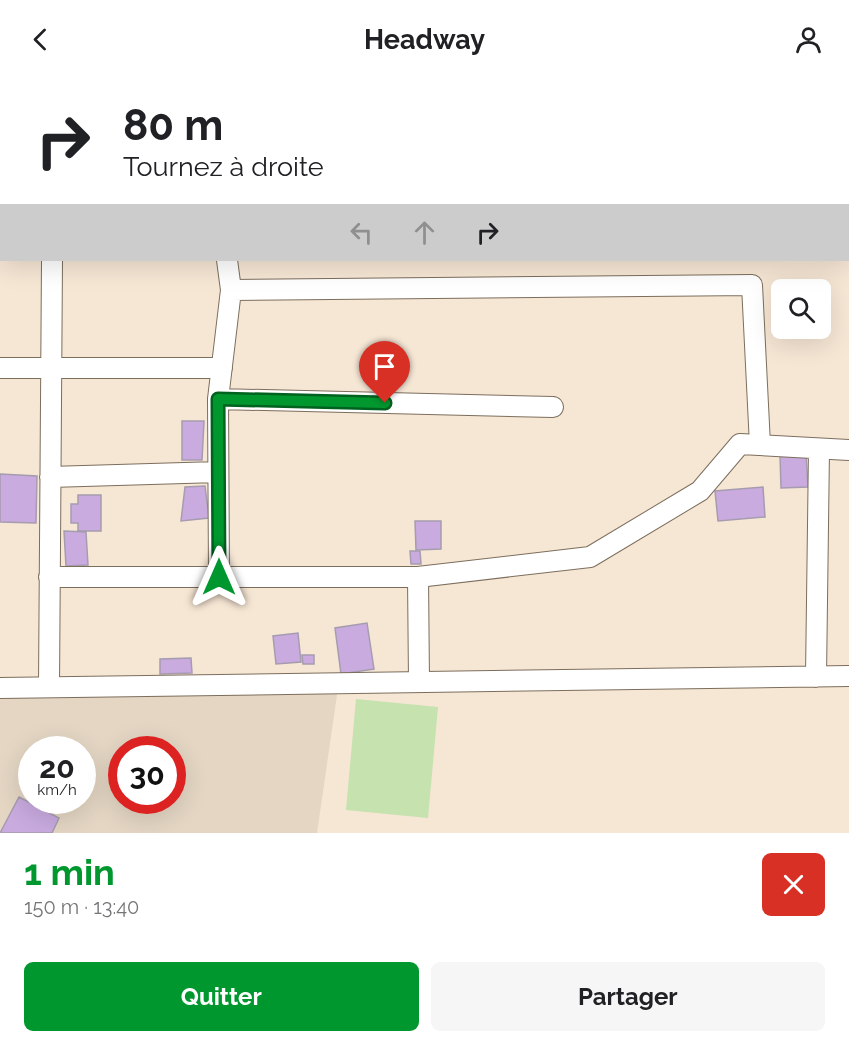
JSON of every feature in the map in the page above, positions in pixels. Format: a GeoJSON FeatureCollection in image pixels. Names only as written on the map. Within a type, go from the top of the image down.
{"type":"FeatureCollection","features":[{"type":"Feature","properties":{"kind":"street"},"geometry":{"type":"LineString","coordinates":[[48,687],[52,261]]}},
{"type":"Feature","properties":{"kind":"street"},"geometry":{"type":"LineString","coordinates":[[219,577],[218,399],[231,290],[227,261]]}},
{"type":"Feature","properties":{"kind":"street"},"geometry":{"type":"LineString","coordinates":[[231,290],[752,285],[760,445]]}},
{"type":"Feature","properties":{"kind":"street"},"geometry":{"type":"LineString","coordinates":[[0,369],[222,368]]}},
{"type":"Feature","properties":{"kind":"street"},"geometry":{"type":"LineString","coordinates":[[218,399],[553,408]]}},
{"type":"Feature","properties":{"kind":"street"},"geometry":{"type":"LineString","coordinates":[[50,577],[418,577],[590,557],[700,491],[740,444],[849,450]]}},
{"type":"Feature","properties":{"kind":"street"},"geometry":{"type":"LineString","coordinates":[[816,677],[819,449]]}},
{"type":"Feature","properties":{"kind":"street"},"geometry":{"type":"LineString","coordinates":[[50,477],[218,471]]}},
{"type":"Feature","properties":{"kind":"street"},"geometry":{"type":"LineString","coordinates":[[418,577],[419,682]]}},
{"type":"Feature","properties":{"kind":"street"},"geometry":{"type":"LineString","coordinates":[[0,688],[849,676]]}},
{"type":"Feature","properties":{"kind":"shaded area"},"geometry":{"type":"Polygon","coordinates":[[[338,688],[317,833],[0,833],[0,694],[338,688]]]}},
{"type":"Feature","properties":{"kind":"green space"},"geometry":{"type":"Polygon","coordinates":[[[356,699],[438,707],[428,818],[346,810],[356,699]]]}},
{"type":"Feature","properties":{"kind":"building"},"geometry":{"type":"Polygon","coordinates":[[[182,421],[204,421],[202,460],[182,460],[182,421]]]}},
{"type":"Feature","properties":{"kind":"building"},"geometry":{"type":"Polygon","coordinates":[[[806,454],[808,487],[781,488],[780,455],[806,454]]]}},
{"type":"Feature","properties":{"kind":"building"},"geometry":{"type":"Polygon","coordinates":[[[0,474],[37,476],[36,523],[0,522],[0,474]]]}},
{"type":"Feature","properties":{"kind":"building"},"geometry":{"type":"Polygon","coordinates":[[[205,486],[209,518],[181,521],[185,487],[205,486]]]}},
{"type":"Feature","properties":{"kind":"building"},"geometry":{"type":"Polygon","coordinates":[[[763,487],[765,517],[718,521],[715,491],[763,487]]]}},
{"type":"Feature","properties":{"kind":"building"},"geometry":{"type":"Polygon","coordinates":[[[78,495],[101,495],[101,531],[78,531],[78,523],[71,523],[71,504],[78,504],[78,495]]]}},
{"type":"Feature","properties":{"kind":"building"},"geometry":{"type":"Polygon","coordinates":[[[415,521],[441,521],[441,549],[416,550],[415,521]]]}},
{"type":"Feature","properties":{"kind":"building"},"geometry":{"type":"Polygon","coordinates":[[[64,531],[86,532],[88,565],[66,566],[64,531]]]}},
{"type":"Feature","properties":{"kind":"building"},"geometry":{"type":"Polygon","coordinates":[[[410,551],[420,551],[421,564],[411,564],[410,551]]]}},
{"type":"Feature","properties":{"kind":"building"},"geometry":{"type":"Polygon","coordinates":[[[367,623],[374,669],[341,674],[335,628],[367,623]]]}},
{"type":"Feature","properties":{"kind":"building"},"geometry":{"type":"Polygon","coordinates":[[[298,633],[301,662],[276,664],[273,636],[298,633]]]}},
{"type":"Feature","properties":{"kind":"building"},"geometry":{"type":"Polygon","coordinates":[[[302,655],[314,655],[314,664],[303,664],[302,655]]]}},
{"type":"Feature","properties":{"kind":"building"},"geometry":{"type":"Polygon","coordinates":[[[191,658],[192,673],[160,674],[160,659],[191,658]]]}},
{"type":"Feature","properties":{"kind":"building"},"geometry":{"type":"Polygon","coordinates":[[[18,799],[18,814],[51,814],[59,818],[52,833],[0,833],[18,799]]]}},
{"type":"Feature","properties":{"kind":"route"},"geometry":{"type":"LineString","coordinates":[[219,577],[218,399],[385,403]]}}]}
